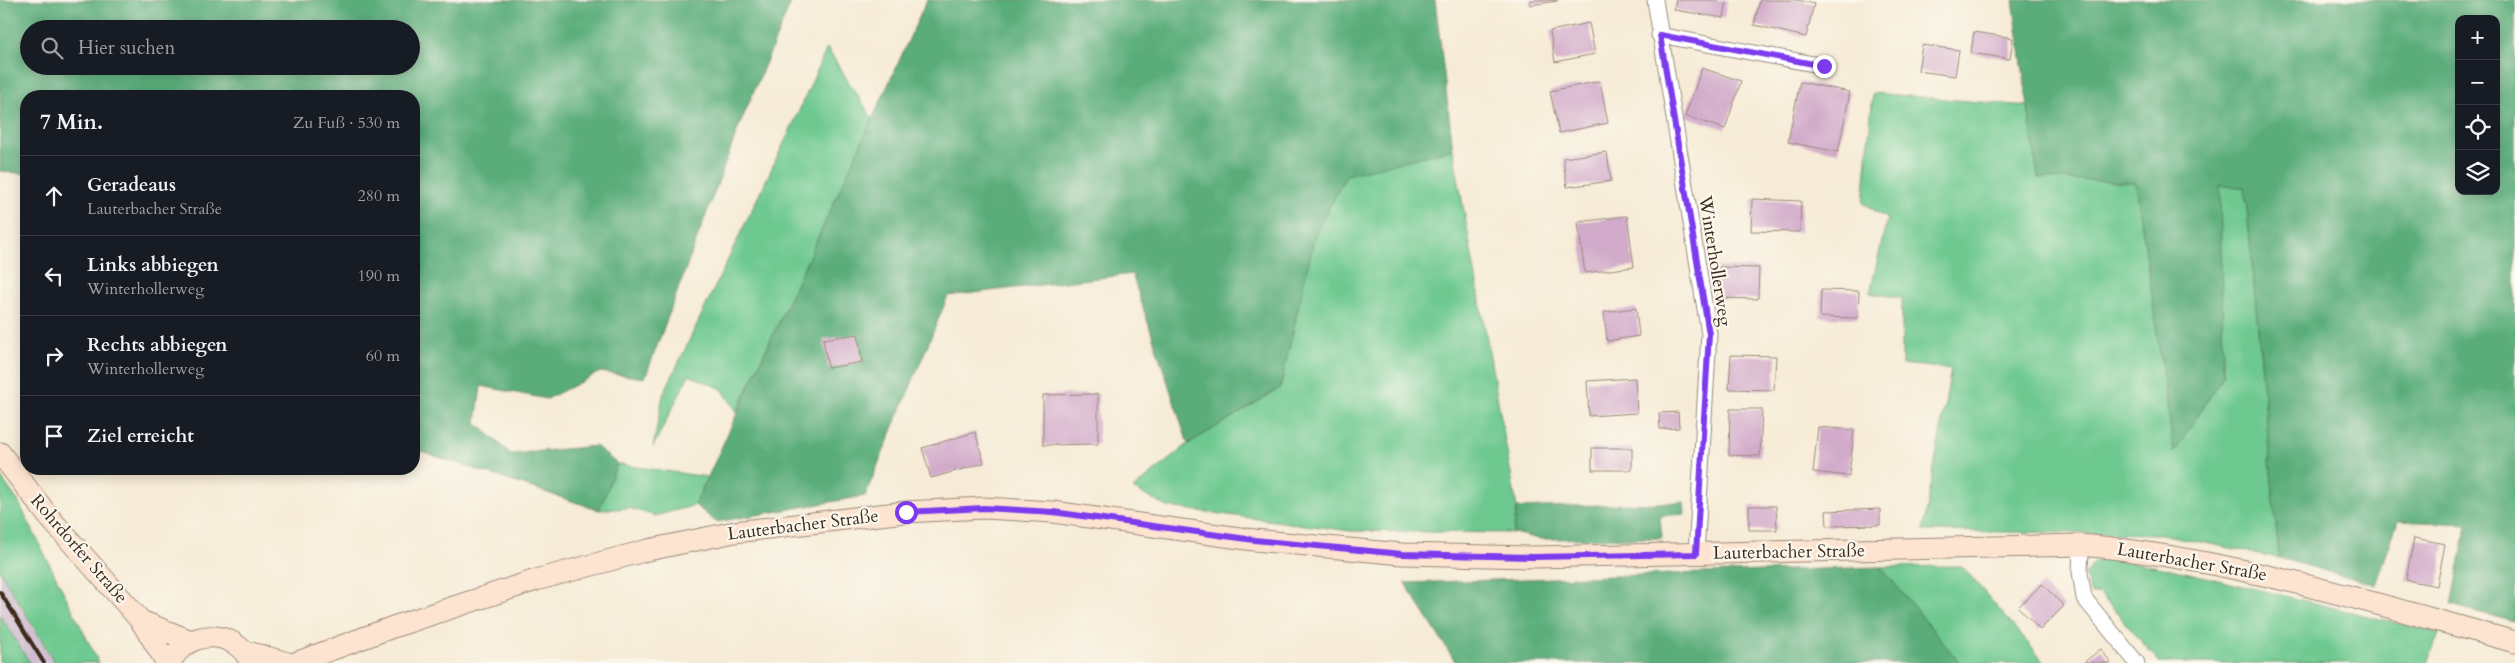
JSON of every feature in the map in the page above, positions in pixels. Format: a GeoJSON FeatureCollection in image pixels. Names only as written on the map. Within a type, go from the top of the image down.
{"type":"FeatureCollection","features":[{"type":"Feature","properties":{"kind":"street","name":"Winterhollerweg"},"geometry":{"type":"LineString","coordinates":[[1655,0],[1709,334],[1696,554]]}},
{"type":"Feature","properties":{"kind":"street"},"geometry":{"type":"LineString","coordinates":[[1660,35],[1824,66]]}},
{"type":"Feature","properties":{"kind":"street","name":"Rohrdorfer Straße"},"geometry":{"type":"LineString","coordinates":[[0,453],[49,517],[141,621],[168,663]]}},
{"type":"Feature","properties":{"kind":"street","name":"Lauterbacher Straße"},"geometry":{"type":"LineString","coordinates":[[295,663],[392,627],[536,580],[648,550],[735,532],[906,512],[984,508],[1053,512],[1254,540],[1402,554],[1534,557],[2081,545],[2142,550],[2256,572],[2515,642]]}},
{"type":"Feature","properties":{"kind":"street"},"geometry":{"type":"LineString","coordinates":[[2081,545],[2080,572],[2084,598],[2137,663]]}},
{"type":"Feature","properties":{"kind":"street","name":"Rohrdorfer Straße"},"geometry":{"type":"LineString","coordinates":[[141,621],[191,641]]}},
{"type":"Feature","properties":{"kind":"street"},"geometry":{"type":"LineString","coordinates":[[168,663],[181,647],[191,641],[213,636],[224,638],[247,657],[288,663]]}},
{"type":"Feature","properties":{"kind":"shaded area"},"geometry":{"type":"Polygon","coordinates":[[[0,571],[55,663],[30,663],[0,615],[0,571]]]}},
{"type":"Feature","properties":{"kind":"green space"},"geometry":{"type":"Polygon","coordinates":[[[0,0],[792,0],[738,129],[645,378],[600,372],[547,399],[481,386],[476,423],[511,454],[596,446],[617,464],[599,510],[420,451],[420,90],[20,90],[20,173],[0,171],[0,0]]]}},
{"type":"Feature","properties":{"kind":"green space"},"geometry":{"type":"Polygon","coordinates":[[[927,0],[1435,0],[1453,149],[1346,175],[1315,235],[1280,388],[1188,444],[1132,274],[948,296],[865,496],[716,522],[695,505],[927,0]]]}},
{"type":"Feature","properties":{"kind":"green space"},"geometry":{"type":"Polygon","coordinates":[[[2013,0],[2515,0],[2515,622],[2451,605],[2467,524],[2398,521],[2376,585],[2279,558],[2245,187],[2220,186],[2223,376],[2174,453],[2136,183],[2038,178],[2013,0]]]}},
{"type":"Feature","properties":{"kind":"green space"},"geometry":{"type":"Polygon","coordinates":[[[827,48],[873,119],[737,412],[722,389],[689,375],[653,447],[663,395],[794,122],[827,48]]]}},
{"type":"Feature","properties":{"kind":"green space"},"geometry":{"type":"Polygon","coordinates":[[[1873,93],[2028,106],[2038,178],[2136,182],[2174,452],[2223,376],[2220,186],[2245,187],[2279,558],[2161,534],[1923,531],[1951,369],[1902,364],[1902,298],[1870,293],[1887,219],[1863,203],[1873,93]]]}},
{"type":"Feature","properties":{"kind":"green space"},"geometry":{"type":"Polygon","coordinates":[[[1453,149],[1517,508],[1513,533],[1350,531],[1168,507],[1133,489],[1188,444],[1280,388],[1315,234],[1346,175],[1453,149]]]}},
{"type":"Feature","properties":{"kind":"green space"},"geometry":{"type":"Polygon","coordinates":[[[617,464],[707,477],[695,505],[655,516],[629,508],[599,510],[617,464]]]}},
{"type":"Feature","properties":{"kind":"green space"},"geometry":{"type":"Polygon","coordinates":[[[0,476],[18,501],[99,663],[55,663],[0,571],[0,476]]]}},
{"type":"Feature","properties":{"kind":"green space"},"geometry":{"type":"Polygon","coordinates":[[[1684,502],[1685,514],[1660,516],[1662,538],[1540,539],[1513,533],[1517,508],[1684,502]]]}},
{"type":"Feature","properties":{"kind":"green space"},"geometry":{"type":"Polygon","coordinates":[[[2108,558],[2185,572],[2439,633],[2428,663],[2160,663],[2099,593],[2091,594],[2085,575],[2094,562],[2108,558]]]}},
{"type":"Feature","properties":{"kind":"green space"},"geometry":{"type":"Polygon","coordinates":[[[1962,566],[2045,663],[1960,663],[1881,567],[1962,566]]]}},
{"type":"Feature","properties":{"kind":"green space"},"geometry":{"type":"Polygon","coordinates":[[[1881,567],[1960,663],[1456,663],[1405,583],[1881,567]]]}},
{"type":"Feature","properties":{"kind":"green space"},"geometry":{"type":"Polygon","coordinates":[[[0,615],[30,663],[0,663],[0,615]]]}},
{"type":"Feature","properties":{"kind":"building"},"geometry":{"type":"Polygon","coordinates":[[[1530,0],[1557,0],[1557,1],[1530,5],[1530,0]]]}},
{"type":"Feature","properties":{"kind":"building"},"geometry":{"type":"Polygon","coordinates":[[[1676,0],[1727,0],[1724,18],[1674,10],[1676,0]]]}},
{"type":"Feature","properties":{"kind":"building"},"geometry":{"type":"Polygon","coordinates":[[[1760,0],[1798,0],[1814,4],[1806,37],[1754,25],[1760,0]]]}},
{"type":"Feature","properties":{"kind":"building"},"geometry":{"type":"Polygon","coordinates":[[[1589,23],[1595,54],[1555,62],[1550,31],[1589,23]]]}},
{"type":"Feature","properties":{"kind":"building"},"geometry":{"type":"Polygon","coordinates":[[[1974,32],[2013,38],[2010,59],[1971,53],[1974,32]]]}},
{"type":"Feature","properties":{"kind":"building"},"geometry":{"type":"Polygon","coordinates":[[[1922,45],[1959,50],[1955,76],[1918,71],[1922,45]]]}},
{"type":"Feature","properties":{"kind":"building"},"geometry":{"type":"Polygon","coordinates":[[[1702,68],[1741,81],[1725,129],[1685,116],[1702,68]]]}},
{"type":"Feature","properties":{"kind":"building"},"geometry":{"type":"Polygon","coordinates":[[[1600,81],[1608,123],[1559,133],[1550,91],[1600,81]]]}},
{"type":"Feature","properties":{"kind":"building"},"geometry":{"type":"Polygon","coordinates":[[[1800,82],[1850,92],[1838,152],[1788,142],[1800,82]]]}},
{"type":"Feature","properties":{"kind":"building"},"geometry":{"type":"Polygon","coordinates":[[[1607,152],[1611,181],[1567,187],[1563,158],[1607,152]]]}},
{"type":"Feature","properties":{"kind":"building"},"geometry":{"type":"Polygon","coordinates":[[[1752,199],[1801,201],[1800,232],[1751,231],[1752,199]]]}},
{"type":"Feature","properties":{"kind":"building"},"geometry":{"type":"Polygon","coordinates":[[[1627,216],[1634,267],[1585,273],[1578,222],[1627,216]]]}},
{"type":"Feature","properties":{"kind":"building"},"geometry":{"type":"Polygon","coordinates":[[[1718,267],[1759,268],[1758,299],[1717,298],[1718,267]]]}},
{"type":"Feature","properties":{"kind":"building"},"geometry":{"type":"Polygon","coordinates":[[[1821,290],[1859,291],[1858,318],[1820,317],[1821,290]]]}},
{"type":"Feature","properties":{"kind":"building"},"geometry":{"type":"Polygon","coordinates":[[[1636,308],[1639,336],[1607,341],[1604,312],[1636,308]]]}},
{"type":"Feature","properties":{"kind":"building"},"geometry":{"type":"Polygon","coordinates":[[[858,334],[862,362],[828,368],[823,339],[858,334]]]}},
{"type":"Feature","properties":{"kind":"building"},"geometry":{"type":"Polygon","coordinates":[[[1731,355],[1776,356],[1774,390],[1729,389],[1731,355]]]}},
{"type":"Feature","properties":{"kind":"building"},"geometry":{"type":"Polygon","coordinates":[[[1635,378],[1637,413],[1589,416],[1587,381],[1635,378]]]}},
{"type":"Feature","properties":{"kind":"building"},"geometry":{"type":"Polygon","coordinates":[[[1098,394],[1098,444],[1043,445],[1043,395],[1098,394]]]}},
{"type":"Feature","properties":{"kind":"building"},"geometry":{"type":"Polygon","coordinates":[[[1730,409],[1762,409],[1760,456],[1729,455],[1730,409]]]}},
{"type":"Feature","properties":{"kind":"building"},"geometry":{"type":"Polygon","coordinates":[[[1678,412],[1679,428],[1660,429],[1659,413],[1678,412]]]}},
{"type":"Feature","properties":{"kind":"building"},"geometry":{"type":"Polygon","coordinates":[[[1818,427],[1854,430],[1849,476],[1813,472],[1818,427]]]}},
{"type":"Feature","properties":{"kind":"building"},"geometry":{"type":"Polygon","coordinates":[[[975,432],[984,463],[931,478],[922,448],[975,432]]]}},
{"type":"Feature","properties":{"kind":"building"},"geometry":{"type":"Polygon","coordinates":[[[1592,448],[1632,448],[1632,470],[1592,470],[1592,448]]]}},
{"type":"Feature","properties":{"kind":"building"},"geometry":{"type":"Polygon","coordinates":[[[1749,506],[1776,506],[1777,530],[1749,530],[1749,506]]]}},
{"type":"Feature","properties":{"kind":"building"},"geometry":{"type":"Polygon","coordinates":[[[1880,509],[1880,525],[1827,526],[1826,511],[1880,509]]]}},
{"type":"Feature","properties":{"kind":"building"},"geometry":{"type":"Polygon","coordinates":[[[2414,538],[2445,544],[2437,586],[2406,580],[2414,538]]]}},
{"type":"Feature","properties":{"kind":"building"},"geometry":{"type":"Polygon","coordinates":[[[2042,584],[2064,606],[2040,630],[2018,607],[2042,584]]]}},
{"type":"Feature","properties":{"kind":"building"},"geometry":{"type":"Polygon","coordinates":[[[2101,649],[2111,663],[2083,663],[2101,649]]]}},
{"type":"Feature","properties":{"kind":"railway"},"geometry":{"type":"LineString","coordinates":[[0,592],[44,663]]}},
{"type":"Feature","properties":{"kind":"route"},"geometry":{"type":"LineString","coordinates":[[906,512],[984,508],[1053,512],[1186,532],[1330,549],[1402,554],[1534,557],[1696,554],[1709,334],[1660,35],[1824,66]]}}]}
